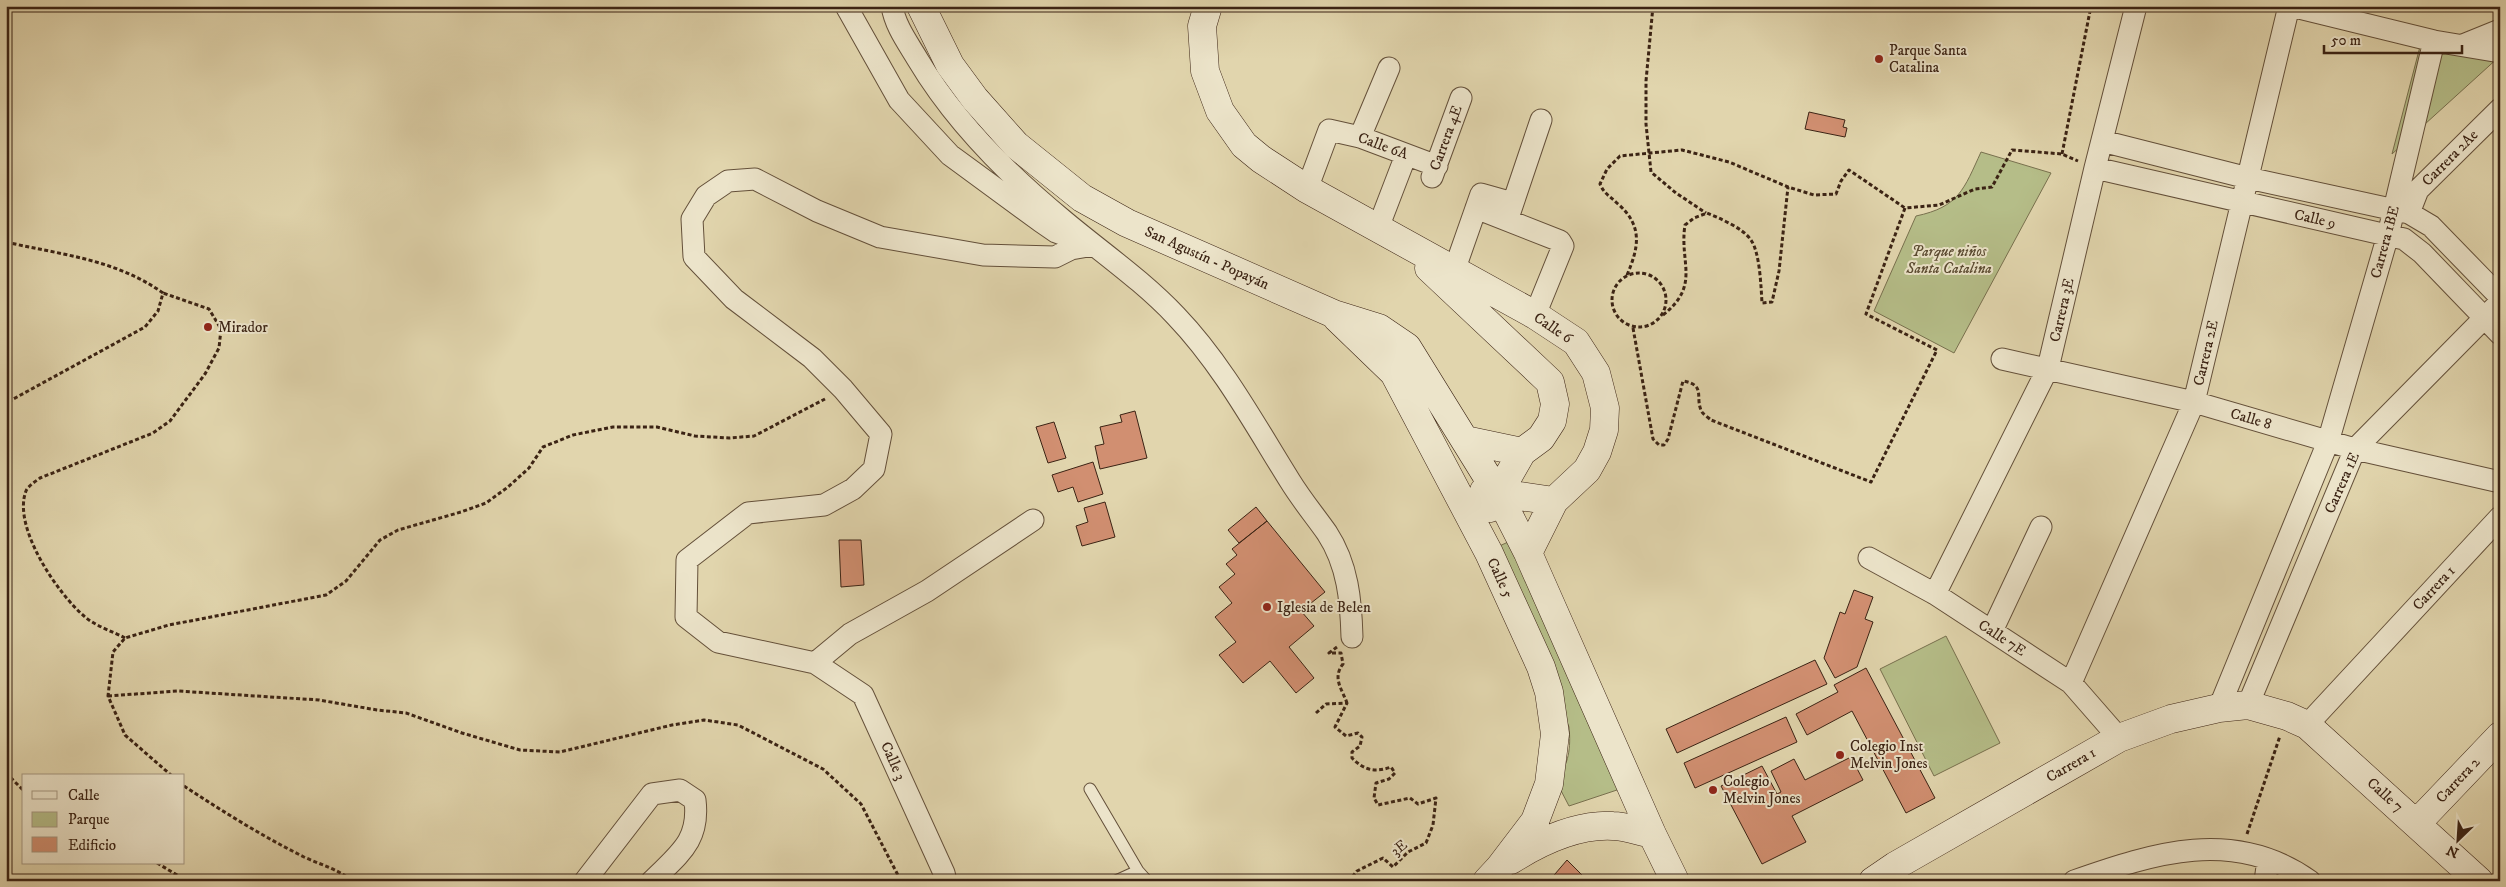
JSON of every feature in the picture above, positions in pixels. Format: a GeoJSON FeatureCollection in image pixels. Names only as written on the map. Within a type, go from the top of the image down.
{"type":"FeatureCollection","features":[{"type":"Feature","properties":{"kind":"main road","name":"San Agustín - Popayán"},"geometry":{"type":"LineString","coordinates":[[921,6],[950,65],[975,99],[1016,145],[1082,198],[1127,223],[1334,314],[1379,328],[1407,347],[1498,494]]}},
{"type":"Feature","properties":{"kind":"main road","name":"Calle 6"},"geometry":{"type":"LineString","coordinates":[[1208,6],[1202,26],[1205,71],[1220,111],[1244,145],[1260,159],[1307,189],[1535,316],[1576,342],[1596,373],[1605,408],[1604,430],[1597,452],[1586,470],[1554,501],[1528,554]]}},
{"type":"Feature","properties":{"kind":"main road","name":"Calle 6"},"geometry":{"type":"LineString","coordinates":[[1387,233],[1524,355],[1550,382],[1555,404],[1552,421],[1542,438],[1522,452],[1476,531]]}},
{"type":"Feature","properties":{"kind":"main road","name":"Calle 5"},"geometry":{"type":"LineString","coordinates":[[1334,314],[1394,373],[1489,553],[1541,667],[1549,692],[1555,734],[1549,784],[1535,821],[1494,874]]}},
{"type":"Feature","properties":{"kind":"main road"},"geometry":{"type":"LineString","coordinates":[[1465,440],[1522,452]]}},
{"type":"Feature","properties":{"kind":"main road"},"geometry":{"type":"LineString","coordinates":[[1454,486],[1554,501]]}},
{"type":"Feature","properties":{"kind":"main road"},"geometry":{"type":"LineString","coordinates":[[1498,494],[1528,554],[1652,834],[1675,881]]}},
{"type":"Feature","properties":{"kind":"main road","name":"Carrera 1"},"geometry":{"type":"LineString","coordinates":[[1872,881],[2119,738],[2171,720],[2219,708],[2248,706],[2297,720]]}},
{"type":"Feature","properties":{"kind":"main road","name":"Calle 7"},"geometry":{"type":"LineString","coordinates":[[2297,720],[2417,823],[2479,881]]}},
{"type":"Feature","properties":{"kind":"main road","name":"Carrera 2"},"geometry":{"type":"LineString","coordinates":[[2417,823],[2500,736]]}},
{"type":"Feature","properties":{"kind":"main road"},"geometry":{"type":"LineString","coordinates":[[1494,874],[1535,845],[1573,831],[1614,826],[1652,834]]}},
{"type":"Feature","properties":{"kind":"street"},"geometry":{"type":"LineString","coordinates":[[846,6],[899,100],[950,155],[1056,232],[1094,244]]}},
{"type":"Feature","properties":{"kind":"street"},"geometry":{"type":"LineString","coordinates":[[892,6],[900,29],[932,83],[966,127],[1005,169],[1062,220],[1094,244],[1176,316],[1205,350],[1292,485],[1328,535],[1342,563],[1352,601],[1352,637]]}},
{"type":"Feature","properties":{"kind":"street","name":"Carrera 3E"},"geometry":{"type":"LineString","coordinates":[[1935,594],[2048,368],[2095,168],[2136,6]]}},
{"type":"Feature","properties":{"kind":"street"},"geometry":{"type":"LineString","coordinates":[[2290,6],[2343,12],[2434,41],[2500,52]]}},
{"type":"Feature","properties":{"kind":"street","name":"Carrera 2E"},"geometry":{"type":"LineString","coordinates":[[2071,683],[2194,402],[2290,6]]}},
{"type":"Feature","properties":{"kind":"street"},"geometry":{"type":"LineString","coordinates":[[2463,46],[2500,30]]}},
{"type":"Feature","properties":{"kind":"street","name":"Carrera 1BE"},"geometry":{"type":"LineString","coordinates":[[2328,442],[2388,235],[2401,212],[2434,41]]}},
{"type":"Feature","properties":{"kind":"street"},"geometry":{"type":"LineString","coordinates":[[1360,137],[1389,68]]}},
{"type":"Feature","properties":{"kind":"street","name":"Carrera 4E"},"geometry":{"type":"LineString","coordinates":[[1434,172],[1461,98]]}},
{"type":"Feature","properties":{"kind":"street","name":"Carrera 2Ae"},"geometry":{"type":"LineString","coordinates":[[2401,212],[2418,190],[2500,109]]}},
{"type":"Feature","properties":{"kind":"street"},"geometry":{"type":"LineString","coordinates":[[1510,211],[1541,120]]}},
{"type":"Feature","properties":{"kind":"street","name":"Calle 6A"},"geometry":{"type":"LineString","coordinates":[[1307,189],[1329,130],[1360,137],[1404,162],[1434,172]]}},
{"type":"Feature","properties":{"kind":"street","name":"Calle 9"},"geometry":{"type":"LineString","coordinates":[[2102,140],[2248,178],[2401,212],[2431,226],[2500,297]]}},
{"type":"Feature","properties":{"kind":"street"},"geometry":{"type":"LineString","coordinates":[[1387,233],[1404,162]]}},
{"type":"Feature","properties":{"kind":"street","name":"Calle 9"},"geometry":{"type":"LineString","coordinates":[[2095,168],[2404,239],[2422,253],[2500,334]]}},
{"type":"Feature","properties":{"kind":"street"},"geometry":{"type":"LineString","coordinates":[[1033,520],[927,591],[850,634],[814,663],[718,642],[686,617],[687,560],[748,514],[824,505],[853,489],[874,468],[881,434],[843,389],[812,358],[734,299],[694,257],[692,219],[706,196],[728,181],[755,179],[817,211],[880,237],[992,255],[1055,257],[1071,249],[1094,244]]}},
{"type":"Feature","properties":{"kind":"street"},"geometry":{"type":"LineString","coordinates":[[1454,271],[1479,201],[1510,211],[1564,246],[1535,316]]}},
{"type":"Feature","properties":{"kind":"street","name":"Carrera 1E"},"geometry":{"type":"LineString","coordinates":[[2248,706],[2355,449],[2500,302]]}},
{"type":"Feature","properties":{"kind":"street","name":"Calle 8"},"geometry":{"type":"LineString","coordinates":[[2002,359],[2194,402],[2328,442],[2500,482]]}},
{"type":"Feature","properties":{"kind":"street","name":"Carrera 1E"},"geometry":{"type":"LineString","coordinates":[[2219,708],[2328,442]]}},
{"type":"Feature","properties":{"kind":"street","name":"Carrera 1"},"geometry":{"type":"LineString","coordinates":[[2297,720],[2500,517]]}},
{"type":"Feature","properties":{"kind":"street"},"geometry":{"type":"LineString","coordinates":[[1992,631],[2041,527]]}},
{"type":"Feature","properties":{"kind":"street","name":"Calle 7E"},"geometry":{"type":"LineString","coordinates":[[1869,558],[1935,594],[2071,683],[2119,738]]}},
{"type":"Feature","properties":{"kind":"street","name":"Calle 3"},"geometry":{"type":"LineString","coordinates":[[814,663],[863,695],[946,881]]}},
{"type":"Feature","properties":{"kind":"street"},"geometry":{"type":"LineString","coordinates":[[585,881],[652,794],[680,790],[695,800],[697,816],[688,844],[652,881]]}},
{"type":"Feature","properties":{"kind":"street"},"geometry":{"type":"LineString","coordinates":[[2074,881],[2141,858],[2186,850],[2241,851],[2291,867],[2310,881]]}},
{"type":"Feature","properties":{"kind":"street"},"geometry":{"type":"LineString","coordinates":[[2265,881],[2268,860]]}},
{"type":"Feature","properties":{"kind":"lane"},"geometry":{"type":"LineString","coordinates":[[1090,789],[1138,872],[1147,881]]}},
{"type":"Feature","properties":{"kind":"lane"},"geometry":{"type":"LineString","coordinates":[[1116,881],[1138,872]]}},
{"type":"Feature","properties":{"kind":"path"},"geometry":{"type":"LineString","coordinates":[[1654,6],[1646,81],[1646,124],[1651,154],[1651,172],[1676,193],[1707,213],[1726,221],[1751,240],[1760,271],[1762,303],[1772,302],[1779,271],[1788,187]]}},
{"type":"Feature","properties":{"kind":"path"},"geometry":{"type":"LineString","coordinates":[[2062,154],[2091,6]]}},
{"type":"Feature","properties":{"kind":"path"},"geometry":{"type":"LineString","coordinates":[[1707,213],[1694,218],[1685,225],[1687,264],[1684,286],[1674,306],[1651,326],[1633,328],[1618,319],[1611,304],[1616,285],[1627,275],[1635,255],[1636,233],[1630,214],[1604,193],[1600,184],[1607,169],[1620,156],[1682,150],[1729,162],[1788,187],[1814,194],[1836,194],[1841,181],[1849,170],[1905,208],[1940,205],[1976,189],[1992,187],[2012,150],[2062,154],[2095,168]]}},
{"type":"Feature","properties":{"kind":"path"},"geometry":{"type":"LineString","coordinates":[[1633,328],[1653,439],[1659,445],[1664,444],[1668,439],[1684,381],[1692,383],[1698,389],[1702,412],[1711,420],[1871,482],[1937,350],[1866,314],[1905,208]]}},
{"type":"Feature","properties":{"kind":"path"},"geometry":{"type":"LineString","coordinates":[[6,242],[106,263],[145,280],[163,293],[209,309],[221,329],[219,348],[205,374],[170,421],[153,434],[40,478],[26,490],[23,515],[39,556],[70,604],[86,618],[125,638]]}},
{"type":"Feature","properties":{"kind":"path"},"geometry":{"type":"LineString","coordinates":[[1627,275],[1646,273],[1663,286],[1667,304],[1663,315]]}},
{"type":"Feature","properties":{"kind":"path"},"geometry":{"type":"LineString","coordinates":[[6,403],[145,327],[158,311],[163,293]]}},
{"type":"Feature","properties":{"kind":"path"},"geometry":{"type":"LineString","coordinates":[[170,774],[125,735],[108,696],[113,652],[125,638],[169,625],[326,595],[346,580],[380,540],[398,530],[486,503],[529,468],[543,447],[573,435],[613,427],[657,427],[696,436],[729,438],[754,436],[843,389]]}},
{"type":"Feature","properties":{"kind":"path"},"geometry":{"type":"LineString","coordinates":[[1316,714],[1326,704],[1347,703],[1337,680],[1337,672],[1343,664],[1341,653],[1329,653],[1352,637]]}},
{"type":"Feature","properties":{"kind":"path"},"geometry":{"type":"LineString","coordinates":[[108,696],[178,691],[319,700],[406,713],[462,733],[520,750],[560,752],[672,725],[704,720],[738,725],[823,769],[861,804],[901,881]]}},
{"type":"Feature","properties":{"kind":"path","name":"3E"},"geometry":{"type":"LineString","coordinates":[[1347,703],[1335,727],[1346,736],[1358,733],[1362,737],[1360,746],[1352,752],[1352,758],[1366,769],[1376,771],[1391,767],[1395,773],[1389,779],[1376,784],[1374,798],[1378,806],[1410,798],[1418,804],[1436,798],[1433,825],[1426,843],[1408,852],[1393,867],[1383,858],[1357,870],[1349,881]]}},
{"type":"Feature","properties":{"kind":"path"},"geometry":{"type":"LineString","coordinates":[[2241,851],[2297,720]]}},
{"type":"Feature","properties":{"kind":"path"},"geometry":{"type":"LineString","coordinates":[[6,773],[22,790]]}},
{"type":"Feature","properties":{"kind":"path"},"geometry":{"type":"LineString","coordinates":[[185,787],[225,813],[304,856],[342,873],[352,881]]}},
{"type":"Feature","properties":{"kind":"path"},"geometry":{"type":"LineString","coordinates":[[159,864],[187,881]]}},
{"type":"Feature","properties":{"kind":"green space"},"geometry":{"type":"Polygon","coordinates":[[[2423,35],[2500,56],[2392,154],[2423,35]]]}},
{"type":"Feature","properties":{"kind":"green space","name":"Parque niños Santa Catalina"},"geometry":{"type":"Polygon","coordinates":[[[1981,152],[2051,173],[1954,353],[1874,311],[1916,216],[1951,202],[1970,176],[1981,152]]]}},
{"type":"Feature","properties":{"kind":"green space"},"geometry":{"type":"Polygon","coordinates":[[[1515,539],[1623,788],[1569,806],[1556,781],[1564,768],[1568,756],[1570,742],[1569,727],[1497,547],[1515,539]]]}},
{"type":"Feature","properties":{"kind":"green space"},"geometry":{"type":"Polygon","coordinates":[[[1946,636],[2000,743],[1934,776],[1880,669],[1946,636]]]}},
{"type":"Feature","properties":{"kind":"building"},"geometry":{"type":"Polygon","coordinates":[[[1809,112],[1845,120],[1843,127],[1847,128],[1845,137],[1805,129],[1809,112]]]}},
{"type":"Feature","properties":{"kind":"building"},"geometry":{"type":"Polygon","coordinates":[[[1135,411],[1147,458],[1100,469],[1095,446],[1104,444],[1100,427],[1122,422],[1120,415],[1135,411]]]}},
{"type":"Feature","properties":{"kind":"building"},"geometry":{"type":"Polygon","coordinates":[[[1054,422],[1066,458],[1048,463],[1036,427],[1054,422]]]}},
{"type":"Feature","properties":{"kind":"building"},"geometry":{"type":"Polygon","coordinates":[[[1093,462],[1103,494],[1078,502],[1073,487],[1058,492],[1052,475],[1093,462]]]}},
{"type":"Feature","properties":{"kind":"building"},"geometry":{"type":"Polygon","coordinates":[[[1105,502],[1115,537],[1082,546],[1076,526],[1088,522],[1084,508],[1105,502]]]}},
{"type":"Feature","properties":{"kind":"building"},"geometry":{"type":"Polygon","coordinates":[[[1256,507],[1267,521],[1239,543],[1228,530],[1256,507]]]}},
{"type":"Feature","properties":{"kind":"building","name":"Iglesia de Belen"},"geometry":{"type":"Polygon","coordinates":[[[1267,521],[1325,592],[1301,611],[1314,626],[1289,647],[1314,678],[1296,693],[1270,661],[1243,683],[1219,655],[1236,642],[1215,617],[1232,603],[1219,587],[1235,574],[1226,564],[1237,555],[1232,549],[1267,521]]]}},
{"type":"Feature","properties":{"kind":"building"},"geometry":{"type":"Polygon","coordinates":[[[839,540],[861,540],[864,585],[841,587],[839,540]]]}},
{"type":"Feature","properties":{"kind":"building"},"geometry":{"type":"Polygon","coordinates":[[[1854,590],[1873,597],[1865,619],[1873,622],[1857,667],[1835,678],[1824,658],[1840,612],[1845,614],[1854,590]]]}},
{"type":"Feature","properties":{"kind":"building"},"geometry":{"type":"Polygon","coordinates":[[[1815,660],[1827,684],[1677,753],[1666,729],[1815,660]]]}},
{"type":"Feature","properties":{"kind":"building"},"geometry":{"type":"Polygon","coordinates":[[[1866,668],[1935,798],[1906,813],[1852,711],[1807,735],[1796,714],[1838,692],[1834,685],[1866,668]]]}},
{"type":"Feature","properties":{"kind":"building"},"geometry":{"type":"Polygon","coordinates":[[[1786,717],[1797,742],[1695,788],[1684,763],[1786,717]]]}},
{"type":"Feature","properties":{"kind":"building"},"geometry":{"type":"Polygon","coordinates":[[[1851,757],[1863,780],[1792,816],[1806,842],[1762,864],[1721,786],[1762,766],[1777,794],[1781,792],[1771,771],[1794,759],[1805,780],[1851,757]]]}},
{"type":"Feature","properties":{"kind":"building"},"geometry":{"type":"Polygon","coordinates":[[[1567,860],[1588,881],[1549,881],[1567,860]]]}},
{"type":"Feature","properties":{"kind":"place","name":"Parque Santa Catalina"},"geometry":{"type":"Point","coordinates":[1879,59]}},
{"type":"Feature","properties":{"kind":"place","name":"Mirador"},"geometry":{"type":"Point","coordinates":[208,327]}},
{"type":"Feature","properties":{"kind":"place","name":"Iglesia de Belen"},"geometry":{"type":"Point","coordinates":[1267,607]}},
{"type":"Feature","properties":{"kind":"place","name":"Colegio Inst Melvin Jones"},"geometry":{"type":"Point","coordinates":[1840,755]}},
{"type":"Feature","properties":{"kind":"place","name":"Colegio Melvin Jones"},"geometry":{"type":"Point","coordinates":[1713,790]}}]}
